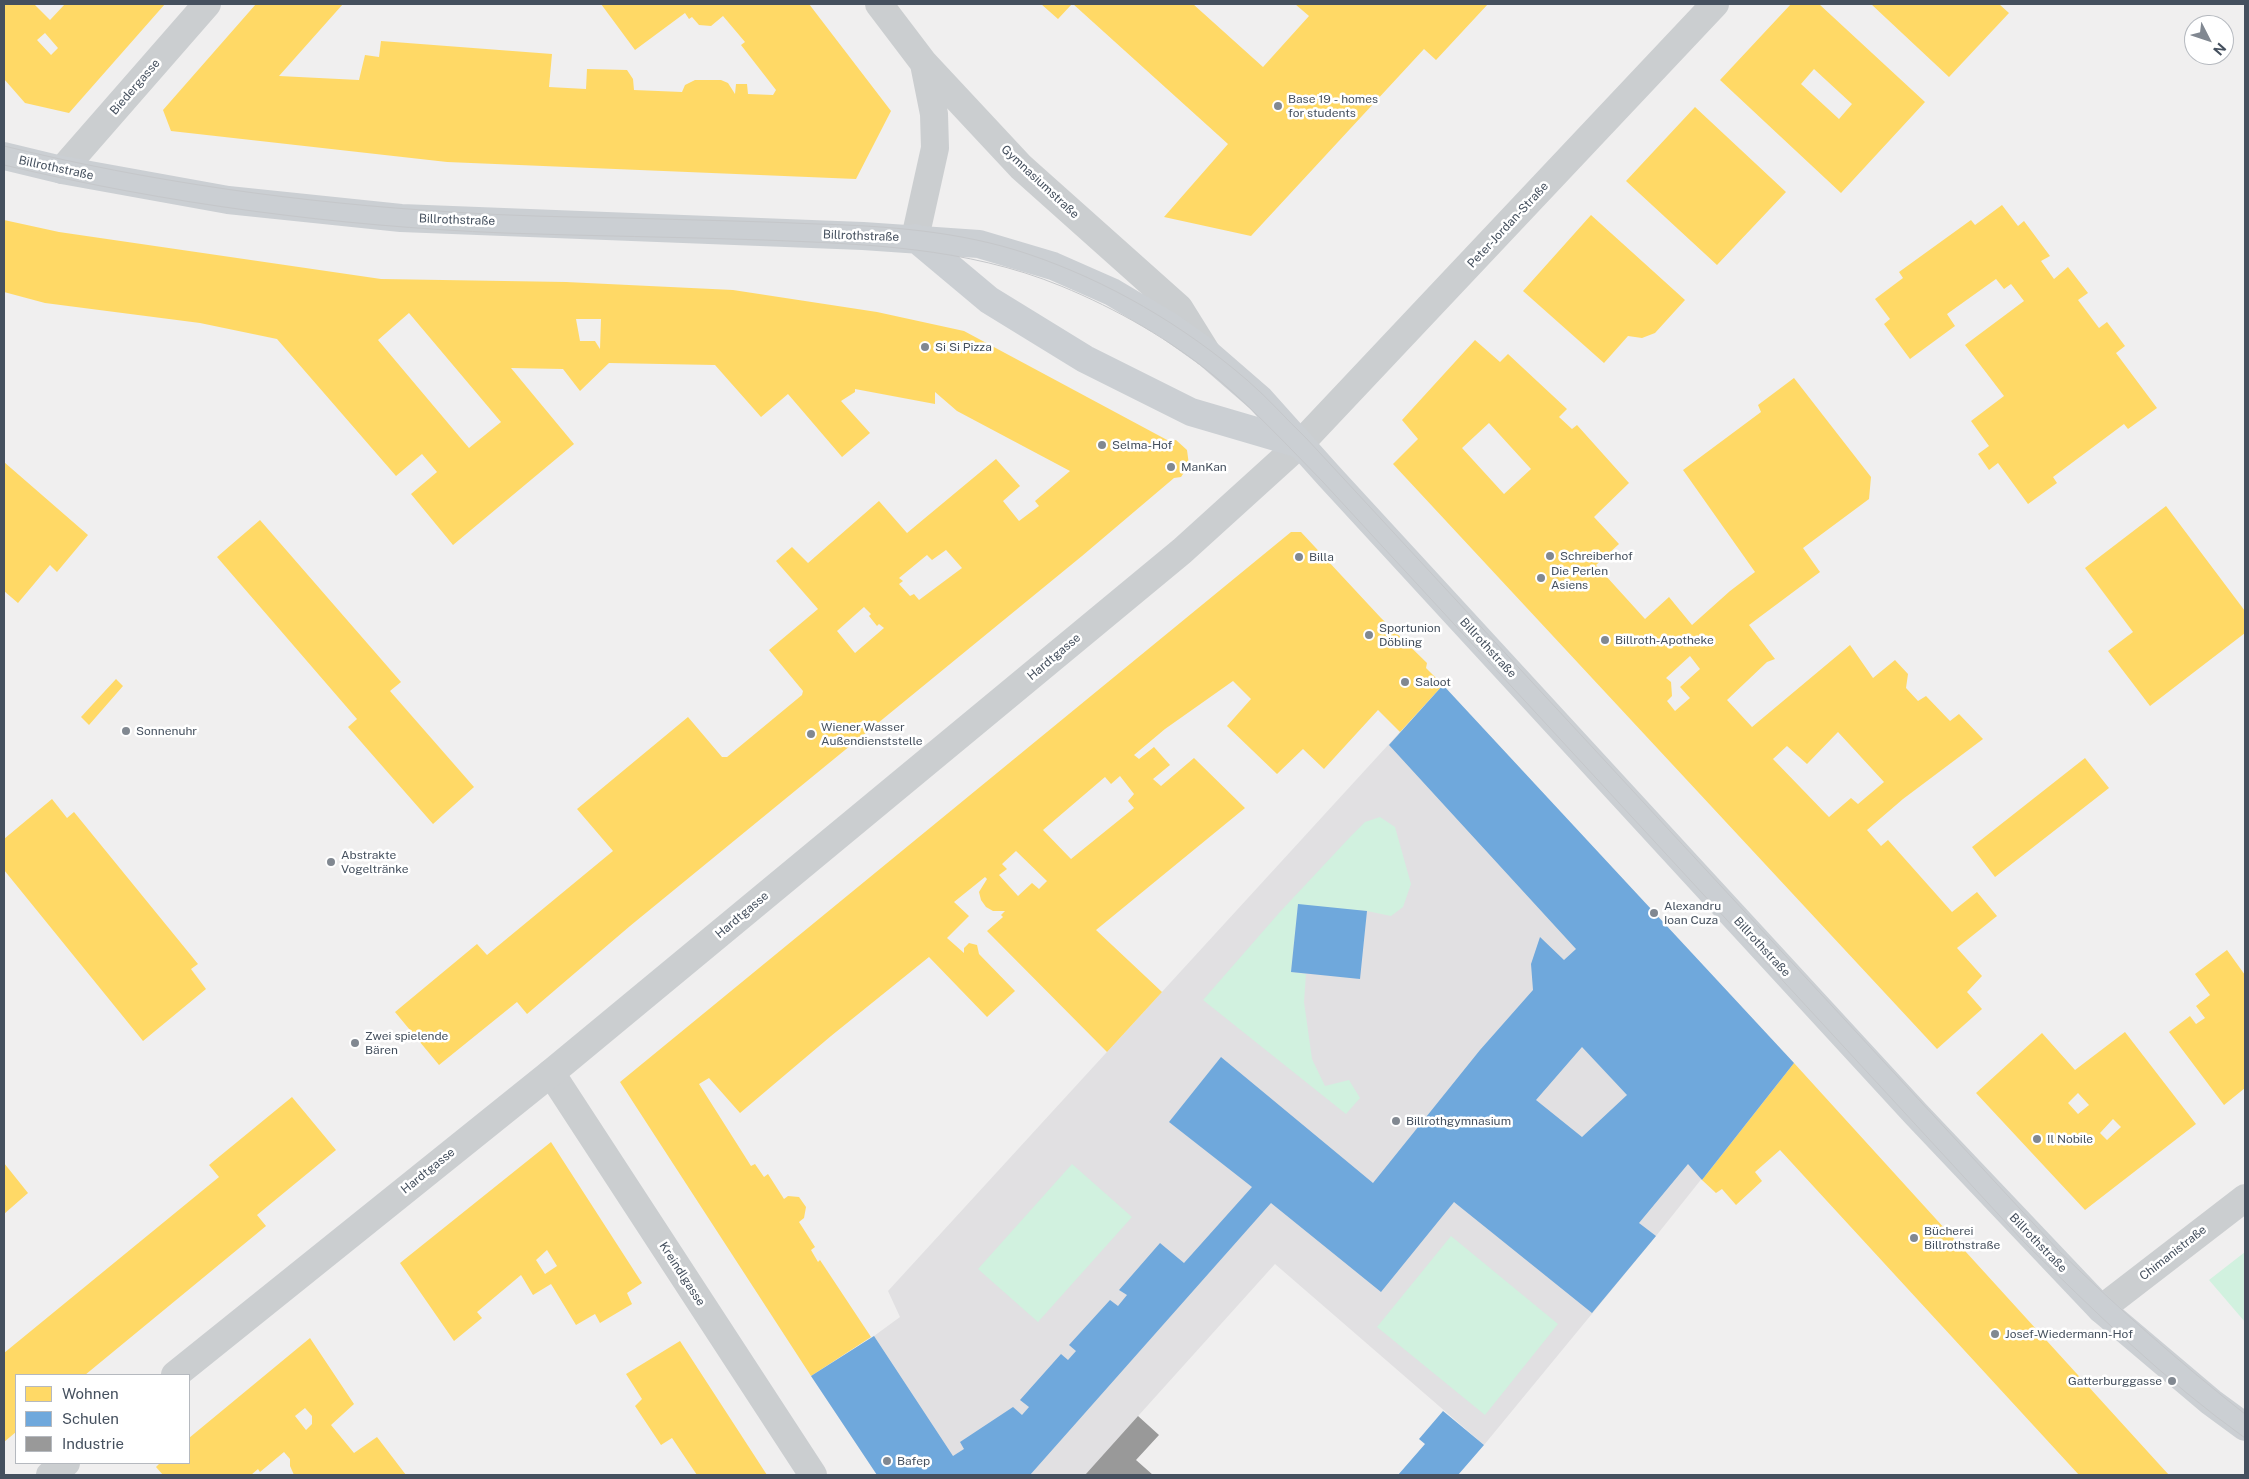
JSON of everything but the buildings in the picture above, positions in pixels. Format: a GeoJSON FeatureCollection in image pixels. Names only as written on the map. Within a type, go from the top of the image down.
{"type":"FeatureCollection","features":[{"type":"Feature","properties":{"kind":"main road","name":"Billrothstraße"},"geometry":{"type":"LineString","coordinates":[[4,156],[62,170],[228,200],[401,218],[915,238],[979,244],[1052,266],[1136,305],[1207,353],[1260,399],[1916,1114],[2101,1309],[2211,1402],[2245,1427]]}},
{"type":"Feature","properties":{"kind":"main road","name":"Billrothstraße"},"geometry":{"type":"LineString","coordinates":[[915,238],[989,300],[1085,359],[1191,412],[1300,444]]}},
{"type":"Feature","properties":{"kind":"street","name":"Biedergasse"},"geometry":{"type":"LineString","coordinates":[[62,170],[207,4]]}},
{"type":"Feature","properties":{"kind":"street","name":"Gymnasiumstraße"},"geometry":{"type":"LineString","coordinates":[[879,4],[923,62],[1021,167],[1179,308],[1207,353]]}},
{"type":"Feature","properties":{"kind":"street","name":"Peter-Jordan-Straße"},"geometry":{"type":"LineString","coordinates":[[1300,444],[1715,4]]}},
{"type":"Feature","properties":{"kind":"street","name":"Billrothstraße"},"geometry":{"type":"LineString","coordinates":[[915,238],[935,148],[934,114],[923,62]]}},
{"type":"Feature","properties":{"kind":"street","name":"Hardtgasse"},"geometry":{"type":"LineString","coordinates":[[176,1374],[551,1073],[1182,551],[1300,444]]}},
{"type":"Feature","properties":{"kind":"street","name":"Kreindlgasse"},"geometry":{"type":"LineString","coordinates":[[551,1073],[813,1475]]}},
{"type":"Feature","properties":{"kind":"street","name":"Chimanistraße"},"geometry":{"type":"LineString","coordinates":[[2101,1309],[2245,1198]]}},
{"type":"Feature","properties":{"kind":"street"},"geometry":{"type":"LineString","coordinates":[[50,1475],[65,1464]]}},
{"type":"Feature","properties":{"kind":"shaded area","name":"Billrothgymnasium"},"geometry":{"type":"Polygon","coordinates":[[[1443,685],[1794,1063],[1656,1236],[1484,1445],[1275,1264],[1085,1475],[877,1475],[811,1376],[900,1317],[888,1291],[1443,685]]]}},
{"type":"Feature","properties":{"kind":"green space"},"geometry":{"type":"Polygon","coordinates":[[[1380,817],[1395,827],[1411,884],[1403,907],[1391,916],[1367,911],[1298,905],[1291,972],[1306,974],[1304,1002],[1312,1059],[1325,1086],[1349,1080],[1360,1098],[1346,1114],[1203,1000],[1279,913],[1351,836],[1365,822],[1380,817]]]}},
{"type":"Feature","properties":{"kind":"green space"},"geometry":{"type":"Polygon","coordinates":[[[1072,1164],[1132,1217],[1038,1322],[978,1269],[1072,1164]]]}},
{"type":"Feature","properties":{"kind":"green space"},"geometry":{"type":"Polygon","coordinates":[[[1451,1236],[1558,1324],[1485,1415],[1377,1327],[1451,1236]]]}},
{"type":"Feature","properties":{"kind":"green space"},"geometry":{"type":"Polygon","coordinates":[[[2245,1252],[2245,1322],[2209,1280],[2245,1252]]]}},
{"type":"Feature","properties":{"kind":"tram line"},"geometry":{"type":"LineString","coordinates":[[4,146],[59,159],[170,180],[283,197],[339,203],[495,214],[745,221],[897,228],[923,231],[976,240],[1028,254],[1087,277],[1144,306],[1197,341],[1247,380],[1270,401],[2059,1251],[2150,1335],[2245,1414]]}},
{"type":"Feature","properties":{"kind":"tram line"},"geometry":{"type":"LineString","coordinates":[[4,165],[66,179],[190,202],[315,219],[378,225],[504,233],[840,243],[952,255],[1025,273],[1061,286],[1143,326],[1182,351],[1218,379],[1272,429],[2022,1240],[2102,1318],[2158,1368],[2215,1416],[2245,1438]]}},
{"type":"Feature","properties":{"kind":"place","name":"Base 19 - homes for students"},"geometry":{"type":"Point","coordinates":[1278,106]}},
{"type":"Feature","properties":{"kind":"place","name":"Si Si Pizza"},"geometry":{"type":"Point","coordinates":[925,347]}},
{"type":"Feature","properties":{"kind":"place","name":"Selma-Hof"},"geometry":{"type":"Point","coordinates":[1102,445]}},
{"type":"Feature","properties":{"kind":"place","name":"ManKan"},"geometry":{"type":"Point","coordinates":[1171,467]}},
{"type":"Feature","properties":{"kind":"place","name":"Schreiberhof"},"geometry":{"type":"Point","coordinates":[1550,556]}},
{"type":"Feature","properties":{"kind":"place","name":"Billa"},"geometry":{"type":"Point","coordinates":[1299,557]}},
{"type":"Feature","properties":{"kind":"place","name":"Die Perlen Asiens"},"geometry":{"type":"Point","coordinates":[1541,578]}},
{"type":"Feature","properties":{"kind":"place","name":"Sportunion Döbling"},"geometry":{"type":"Point","coordinates":[1369,635]}},
{"type":"Feature","properties":{"kind":"place","name":"Billroth-Apotheke"},"geometry":{"type":"Point","coordinates":[1605,640]}},
{"type":"Feature","properties":{"kind":"place","name":"Saloot"},"geometry":{"type":"Point","coordinates":[1405,682]}},
{"type":"Feature","properties":{"kind":"place","name":"Sonnenuhr"},"geometry":{"type":"Point","coordinates":[126,731]}},
{"type":"Feature","properties":{"kind":"place","name":"Wiener Wasser Außendienststelle"},"geometry":{"type":"Point","coordinates":[811,734]}},
{"type":"Feature","properties":{"kind":"place","name":"Abstrakte Vogeltränke"},"geometry":{"type":"Point","coordinates":[331,862]}},
{"type":"Feature","properties":{"kind":"place","name":"Alexandru Ioan Cuza"},"geometry":{"type":"Point","coordinates":[1654,913]}},
{"type":"Feature","properties":{"kind":"place","name":"Zwei spielende Bären"},"geometry":{"type":"Point","coordinates":[355,1043]}},
{"type":"Feature","properties":{"kind":"place","name":"Billrothgymnasium"},"geometry":{"type":"Point","coordinates":[1396,1121]}},
{"type":"Feature","properties":{"kind":"place","name":"Il Nobile"},"geometry":{"type":"Point","coordinates":[2037,1139]}},
{"type":"Feature","properties":{"kind":"place","name":"Bücherei Billrothstraße"},"geometry":{"type":"Point","coordinates":[1914,1238]}},
{"type":"Feature","properties":{"kind":"place","name":"Josef-Wiedermann-Hof"},"geometry":{"type":"Point","coordinates":[1995,1334]}},
{"type":"Feature","properties":{"kind":"place","name":"Gatterburggasse"},"geometry":{"type":"Point","coordinates":[2172,1381]}},
{"type":"Feature","properties":{"kind":"place","name":"Bafep"},"geometry":{"type":"Point","coordinates":[887,1461]}}]}
